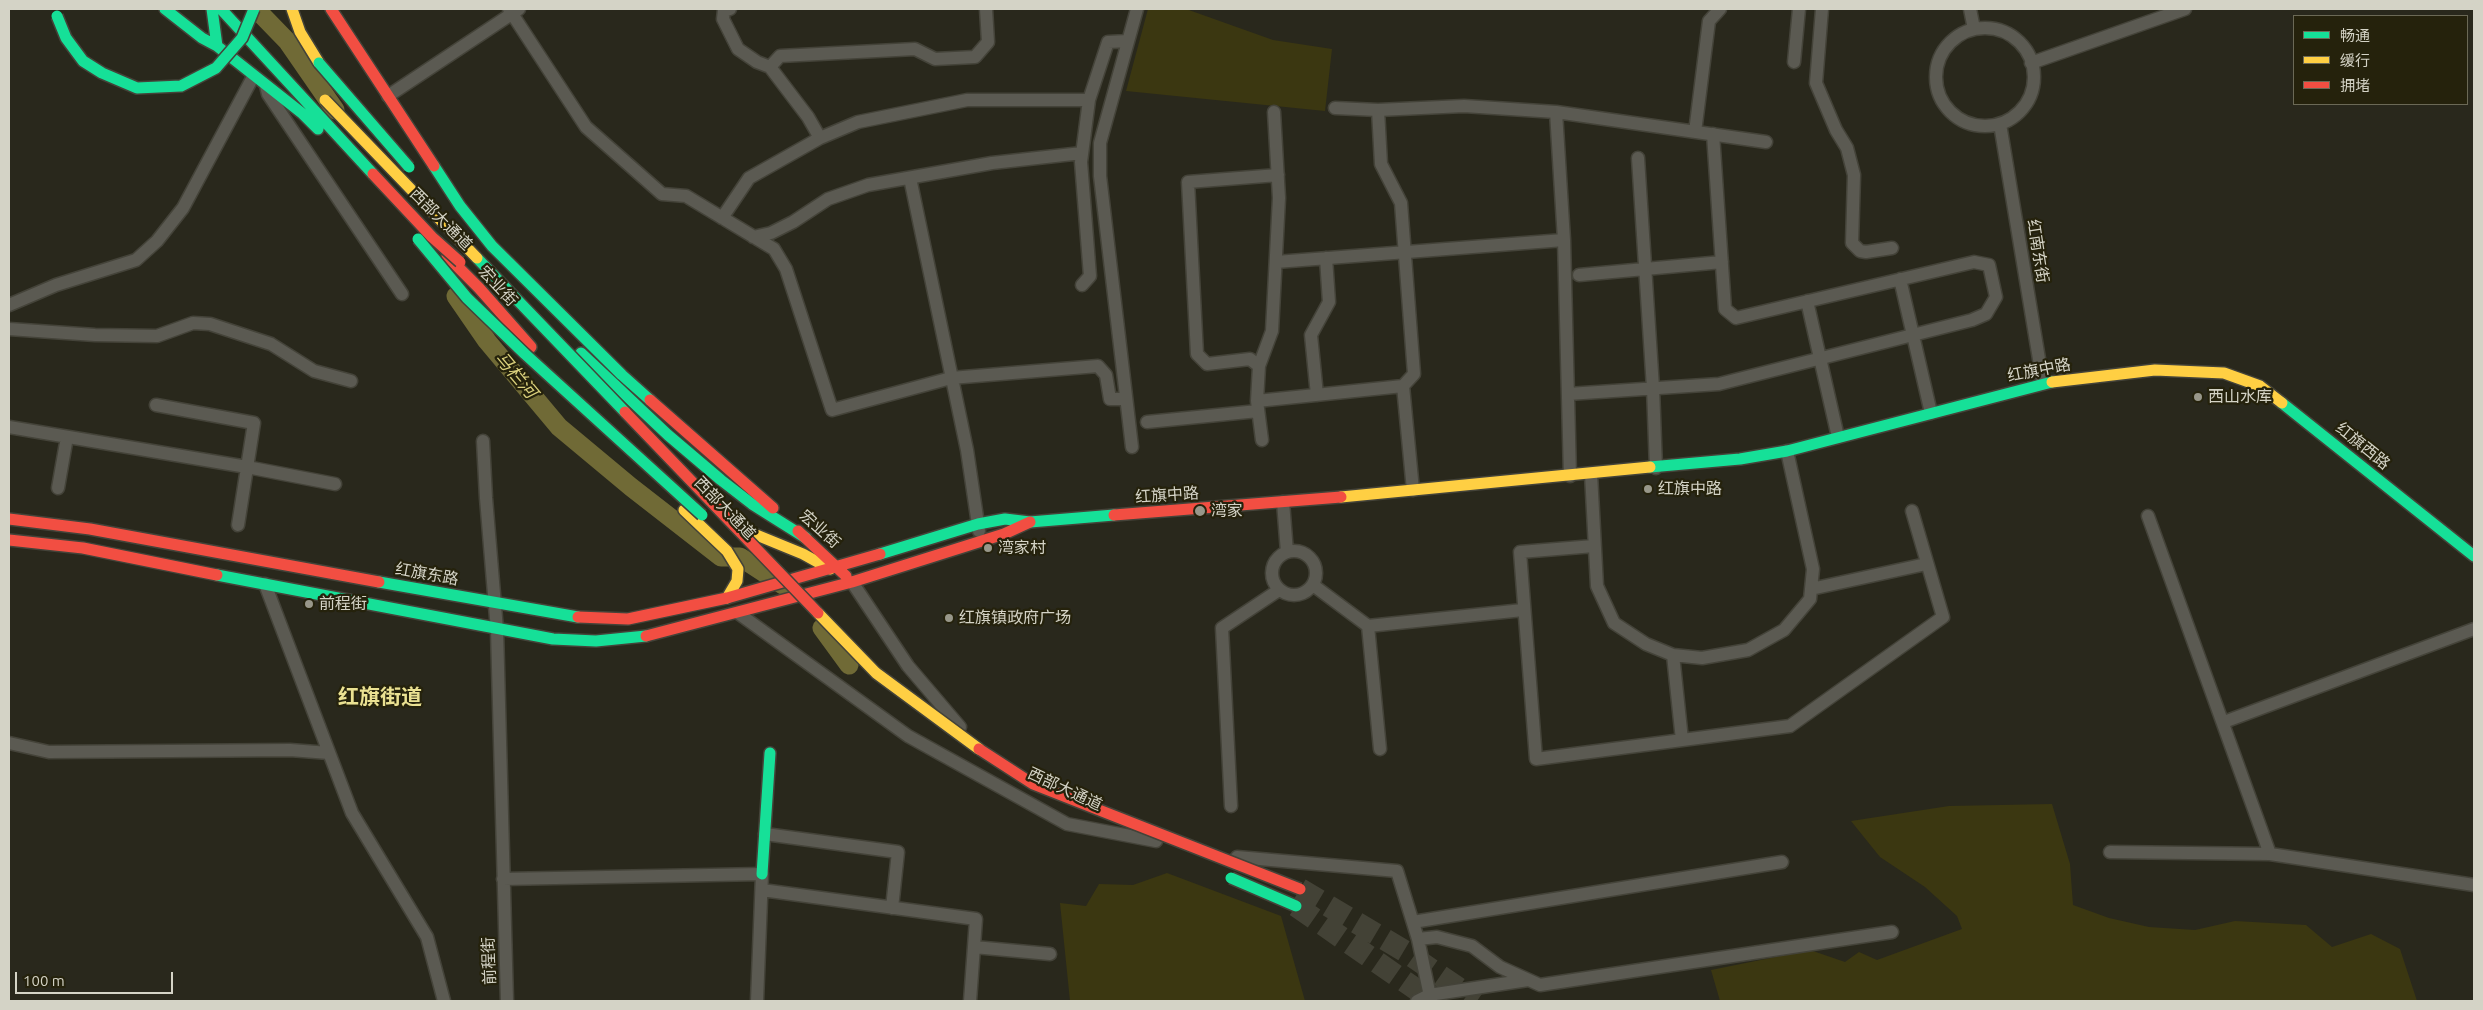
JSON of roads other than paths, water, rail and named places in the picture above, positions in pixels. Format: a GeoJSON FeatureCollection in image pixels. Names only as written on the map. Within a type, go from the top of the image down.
{"type":"FeatureCollection","features":[{"type":"Feature","properties":{"kind":"main road","name":"宏业街"},"geometry":{"type":"LineString","coordinates":[[165,9],[202,38],[217,46],[253,77],[303,114],[479,288],[630,460],[727,551],[738,569],[737,581],[727,598]]}},
{"type":"Feature","properties":{"kind":"main road"},"geometry":{"type":"LineString","coordinates":[[212,9],[217,46]]}},
{"type":"Feature","properties":{"kind":"main road","name":"西部大通道"},"geometry":{"type":"LineString","coordinates":[[221,9],[432,237],[493,290],[870,680],[957,746],[1028,792],[1162,849]]}},
{"type":"Feature","properties":{"kind":"main road"},"geometry":{"type":"LineString","coordinates":[[238,9],[258,30]]}},
{"type":"Feature","properties":{"kind":"main road"},"geometry":{"type":"LineString","coordinates":[[56,11],[66,38],[83,61],[102,73],[137,88],[181,86],[216,68],[242,38],[254,9]]}},
{"type":"Feature","properties":{"kind":"main road"},"geometry":{"type":"LineString","coordinates":[[292,9],[300,32],[319,63],[415,173]]}},
{"type":"Feature","properties":{"kind":"main road","name":"宏业街"},"geometry":{"type":"LineString","coordinates":[[331,9],[460,206],[492,246],[622,375],[694,436],[806,538],[830,569],[852,582]]}},
{"type":"Feature","properties":{"kind":"main road","name":"西部大通道"},"geometry":{"type":"LineString","coordinates":[[318,93],[520,306],[876,673],[962,738],[1033,784],[1300,889]]}},
{"type":"Feature","properties":{"kind":"main road"},"geometry":{"type":"LineString","coordinates":[[338,136],[387,202],[468,298],[525,354],[702,515]]}},
{"type":"Feature","properties":{"kind":"main road"},"geometry":{"type":"LineString","coordinates":[[426,188],[486,270]]}},
{"type":"Feature","properties":{"kind":"main road"},"geometry":{"type":"LineString","coordinates":[[418,228],[434,232],[450,227],[456,222],[460,206]]}},
{"type":"Feature","properties":{"kind":"main road"},"geometry":{"type":"LineString","coordinates":[[520,306],[564,337],[668,435],[721,480],[752,504],[806,538]]}},
{"type":"Feature","properties":{"kind":"main road","name":"红旗中路"},"geometry":{"type":"LineString","coordinates":[[830,569],[978,524],[1005,519],[1030,522],[1283,502],[1740,459],[1787,451],[2043,384],[2155,370],[2224,372]]}},
{"type":"Feature","properties":{"kind":"main road","name":"红旗西路"},"geometry":{"type":"LineString","coordinates":[[2224,372],[2260,386],[2281,401],[2474,556]]}},
{"type":"Feature","properties":{"kind":"main road"},"geometry":{"type":"LineString","coordinates":[[683,509],[768,539],[830,569]]}},
{"type":"Feature","properties":{"kind":"main road","name":"红旗东路"},"geometry":{"type":"LineString","coordinates":[[9,519],[90,529],[565,616],[628,619],[727,598],[830,569]]}},
{"type":"Feature","properties":{"kind":"main road","name":"红旗中路"},"geometry":{"type":"LineString","coordinates":[[743,612],[852,582],[1004,534],[1030,522]]}},
{"type":"Feature","properties":{"kind":"main road"},"geometry":{"type":"LineString","coordinates":[[9,540],[83,548],[496,630],[553,639],[596,641],[632,639],[743,612]]}},
{"type":"Feature","properties":{"kind":"main road"},"geometry":{"type":"LineString","coordinates":[[762,874],[770,752]]}},
{"type":"Feature","properties":{"kind":"main road"},"geometry":{"type":"LineString","coordinates":[[1216,872],[1296,906]]}},
{"type":"Feature","properties":{"kind":"street"},"geometry":{"type":"LineString","coordinates":[[730,9],[724,10],[724,20],[738,49],[757,62],[770,67],[808,117],[820,138]]}},
{"type":"Feature","properties":{"kind":"street"},"geometry":{"type":"LineString","coordinates":[[770,67],[780,56],[915,49],[935,59],[975,57],[988,42],[986,9]]}},
{"type":"Feature","properties":{"kind":"street"},"geometry":{"type":"LineString","coordinates":[[1132,447],[1100,176],[1100,143],[1137,9]]}},
{"type":"Feature","properties":{"kind":"street"},"geometry":{"type":"LineString","coordinates":[[1695,132],[1708,21],[1720,9]]}},
{"type":"Feature","properties":{"kind":"street"},"geometry":{"type":"LineString","coordinates":[[1794,62],[1799,9]]}},
{"type":"Feature","properties":{"kind":"street"},"geometry":{"type":"LineString","coordinates":[[1822,9],[1816,83],[1836,130],[1847,148],[1854,175],[1852,243],[1860,250],[1866,252],[1892,248]]}},
{"type":"Feature","properties":{"kind":"street"},"geometry":{"type":"LineString","coordinates":[[1970,9],[1974,29]]}},
{"type":"Feature","properties":{"kind":"street"},"geometry":{"type":"LineString","coordinates":[[2031,63],[2184,9]]}},
{"type":"Feature","properties":{"kind":"street"},"geometry":{"type":"LineString","coordinates":[[388,96],[513,10],[586,127],[662,194],[686,196],[774,250],[786,269],[832,410],[951,378],[1098,366],[1106,376],[1110,399],[1126,398]]}},
{"type":"Feature","properties":{"kind":"street"},"geometry":{"type":"LineString","coordinates":[[1991,28],[2007,33],[2020,43],[2031,63],[2034,72],[2033,89],[2026,104],[2015,116],[2000,124],[1976,125],[1955,116],[1944,105],[1937,90],[1936,75],[1939,59],[1953,40],[1974,29],[1991,28]]}},
{"type":"Feature","properties":{"kind":"street"},"geometry":{"type":"LineString","coordinates":[[1082,285],[1090,276],[1081,162],[1089,100],[1108,42],[1128,41]]}},
{"type":"Feature","properties":{"kind":"street"},"geometry":{"type":"LineString","coordinates":[[9,305],[56,285],[136,260],[157,241],[183,208],[253,77]]}},
{"type":"Feature","properties":{"kind":"street"},"geometry":{"type":"LineString","coordinates":[[271,89],[268,94],[402,294]]}},
{"type":"Feature","properties":{"kind":"street"},"geometry":{"type":"LineString","coordinates":[[722,218],[749,178],[820,138],[858,122],[967,100],[1089,100]]}},
{"type":"Feature","properties":{"kind":"street"},"geometry":{"type":"LineString","coordinates":[[1335,108],[1378,110],[1464,106],[1556,112],[1766,142]]}},
{"type":"Feature","properties":{"kind":"street"},"geometry":{"type":"LineString","coordinates":[[1147,422],[1258,406],[1317,395],[1403,386],[1414,374],[1401,203],[1381,164],[1378,110]]}},
{"type":"Feature","properties":{"kind":"street"},"geometry":{"type":"LineString","coordinates":[[1262,440],[1258,406],[1259,366],[1272,331],[1279,198],[1274,112]]}},
{"type":"Feature","properties":{"kind":"street"},"geometry":{"type":"LineString","coordinates":[[1556,112],[1564,240],[1570,476]]}},
{"type":"Feature","properties":{"kind":"street","name":"红南东街"},"geometry":{"type":"LineString","coordinates":[[2000,124],[2043,384]]}},
{"type":"Feature","properties":{"kind":"street"},"geometry":{"type":"LineString","coordinates":[[1568,394],[1719,384],[1972,320],[1986,314],[1996,297],[1989,265],[1974,262],[1736,318],[1725,309],[1713,134]]}},
{"type":"Feature","properties":{"kind":"street"},"geometry":{"type":"LineString","coordinates":[[753,237],[771,233],[793,222],[828,199],[868,185],[992,163],[1082,153]]}},
{"type":"Feature","properties":{"kind":"street"},"geometry":{"type":"LineString","coordinates":[[1638,158],[1653,388],[1656,468]]}},
{"type":"Feature","properties":{"kind":"street"},"geometry":{"type":"LineString","coordinates":[[1259,366],[1250,359],[1207,364],[1197,354],[1188,182],[1278,175]]}},
{"type":"Feature","properties":{"kind":"street"},"geometry":{"type":"LineString","coordinates":[[910,178],[967,450],[980,541]]}},
{"type":"Feature","properties":{"kind":"street"},"geometry":{"type":"LineString","coordinates":[[1276,262],[1564,240]]}},
{"type":"Feature","properties":{"kind":"street"},"geometry":{"type":"LineString","coordinates":[[1317,395],[1311,335],[1329,302],[1326,258]]}},
{"type":"Feature","properties":{"kind":"street"},"geometry":{"type":"LineString","coordinates":[[1579,275],[1722,262]]}},
{"type":"Feature","properties":{"kind":"street"},"geometry":{"type":"LineString","coordinates":[[1900,280],[1931,413]]}},
{"type":"Feature","properties":{"kind":"street"},"geometry":{"type":"LineString","coordinates":[[1807,301],[1838,437]]}},
{"type":"Feature","properties":{"kind":"street"},"geometry":{"type":"LineString","coordinates":[[9,329],[94,335],[157,336],[193,323],[210,324],[271,344],[314,371],[351,380]]}},
{"type":"Feature","properties":{"kind":"street"},"geometry":{"type":"LineString","coordinates":[[1403,386],[1414,490]]}},
{"type":"Feature","properties":{"kind":"street"},"geometry":{"type":"LineString","coordinates":[[156,404],[254,423],[238,525]]}},
{"type":"Feature","properties":{"kind":"street"},"geometry":{"type":"LineString","coordinates":[[9,427],[247,467],[335,484]]}},
{"type":"Feature","properties":{"kind":"street"},"geometry":{"type":"LineString","coordinates":[[58,488],[67,436]]}},
{"type":"Feature","properties":{"kind":"street","name":"前程街"},"geometry":{"type":"LineString","coordinates":[[483,441],[496,630],[507,1001]]}},
{"type":"Feature","properties":{"kind":"street"},"geometry":{"type":"LineString","coordinates":[[1591,474],[1597,586],[1614,623],[1646,644],[1672,655],[1702,658],[1748,650],[1784,630],[1810,599],[1813,569],[1787,451]]}},
{"type":"Feature","properties":{"kind":"street"},"geometry":{"type":"LineString","coordinates":[[1283,502],[1287,552]]}},
{"type":"Feature","properties":{"kind":"street"},"geometry":{"type":"LineString","coordinates":[[1594,546],[1520,552],[1536,759],[1790,726],[1943,617],[1912,511]]}},
{"type":"Feature","properties":{"kind":"street"},"geometry":{"type":"LineString","coordinates":[[2148,516],[2224,722],[2270,854]]}},
{"type":"Feature","properties":{"kind":"street"},"geometry":{"type":"LineString","coordinates":[[1287,552],[1303,552],[1314,562],[1316,578],[1314,585],[1304,594],[1297,595],[1278,590],[1272,576],[1272,568],[1280,555],[1287,552]]}},
{"type":"Feature","properties":{"kind":"street"},"geometry":{"type":"LineString","coordinates":[[1811,589],[1926,564]]}},
{"type":"Feature","properties":{"kind":"street"},"geometry":{"type":"LineString","coordinates":[[852,582],[908,666],[1022,800]]}},
{"type":"Feature","properties":{"kind":"street"},"geometry":{"type":"LineString","coordinates":[[265,584],[352,813],[427,937],[444,1001]]}},
{"type":"Feature","properties":{"kind":"street"},"geometry":{"type":"LineString","coordinates":[[1314,585],[1368,626],[1523,610]]}},
{"type":"Feature","properties":{"kind":"street"},"geometry":{"type":"LineString","coordinates":[[1231,806],[1222,628],[1278,590]]}},
{"type":"Feature","properties":{"kind":"street"},"geometry":{"type":"LineString","coordinates":[[743,612],[908,736],[1067,824],[1242,858],[1397,871],[1418,939],[1425,999],[1528,980]]}},
{"type":"Feature","properties":{"kind":"street"},"geometry":{"type":"LineString","coordinates":[[1368,626],[1380,749]]}},
{"type":"Feature","properties":{"kind":"street"},"geometry":{"type":"LineString","coordinates":[[2224,722],[2474,629]]}},
{"type":"Feature","properties":{"kind":"street"},"geometry":{"type":"LineString","coordinates":[[1672,655],[1682,740]]}},
{"type":"Feature","properties":{"kind":"street"},"geometry":{"type":"LineString","coordinates":[[9,743],[49,752],[290,750],[330,753]]}},
{"type":"Feature","properties":{"kind":"street"},"geometry":{"type":"LineString","coordinates":[[765,834],[898,852],[892,908]]}},
{"type":"Feature","properties":{"kind":"street"},"geometry":{"type":"LineString","coordinates":[[2110,852],[2270,854],[2474,885]]}},
{"type":"Feature","properties":{"kind":"street"},"geometry":{"type":"LineString","coordinates":[[1413,922],[1782,862]]}},
{"type":"Feature","properties":{"kind":"street"},"geometry":{"type":"LineString","coordinates":[[503,879],[762,874],[757,1001]]}},
{"type":"Feature","properties":{"kind":"street"},"geometry":{"type":"LineString","coordinates":[[762,890],[976,919],[970,1001]]}},
{"type":"Feature","properties":{"kind":"street"},"geometry":{"type":"LineString","coordinates":[[1418,939],[1438,937],[1472,946],[1500,967],[1540,985],[1892,932]]}},
{"type":"Feature","properties":{"kind":"street"},"geometry":{"type":"LineString","coordinates":[[974,946],[1050,954]]}},
{"type":"Feature","properties":{"kind":"waterway","name":"马栏河"},"geometry":{"type":"LineString","coordinates":[[256,9],[288,42],[335,110]]}},
{"type":"Feature","properties":{"kind":"waterway","name":"马栏河"},"geometry":{"type":"LineString","coordinates":[[456,296],[487,341],[559,427],[631,487],[721,557],[740,557],[783,585]]}},
{"type":"Feature","properties":{"kind":"waterway","name":"马栏河"},"geometry":{"type":"LineString","coordinates":[[822,628],[849,665]]}},
{"type":"Feature","properties":{"kind":"tunnel"},"geometry":{"type":"LineString","coordinates":[[1300,889],[1406,952],[1477,1001]]}},
{"type":"Feature","properties":{"kind":"tunnel"},"geometry":{"type":"LineString","coordinates":[[1296,906],[1433,1001]]}},
{"type":"Feature","properties":{"kind":"place","name":"西山水库"},"geometry":{"type":"Point","coordinates":[2198,397]}},
{"type":"Feature","properties":{"kind":"place","name":"红旗中路"},"geometry":{"type":"Point","coordinates":[1648,489]}},
{"type":"Feature","properties":{"kind":"place","name":"湾家"},"geometry":{"type":"Point","coordinates":[1200,511]}},
{"type":"Feature","properties":{"kind":"place","name":"湾家村"},"geometry":{"type":"Point","coordinates":[988,548]}},
{"type":"Feature","properties":{"kind":"place","name":"前程街"},"geometry":{"type":"Point","coordinates":[309,604]}},
{"type":"Feature","properties":{"kind":"place","name":"红旗镇政府广场"},"geometry":{"type":"Point","coordinates":[949,618]}},
{"type":"Feature","properties":{"kind":"district","name":"红旗街道"},"geometry":{"type":"Point","coordinates":[380,697]}}]}
